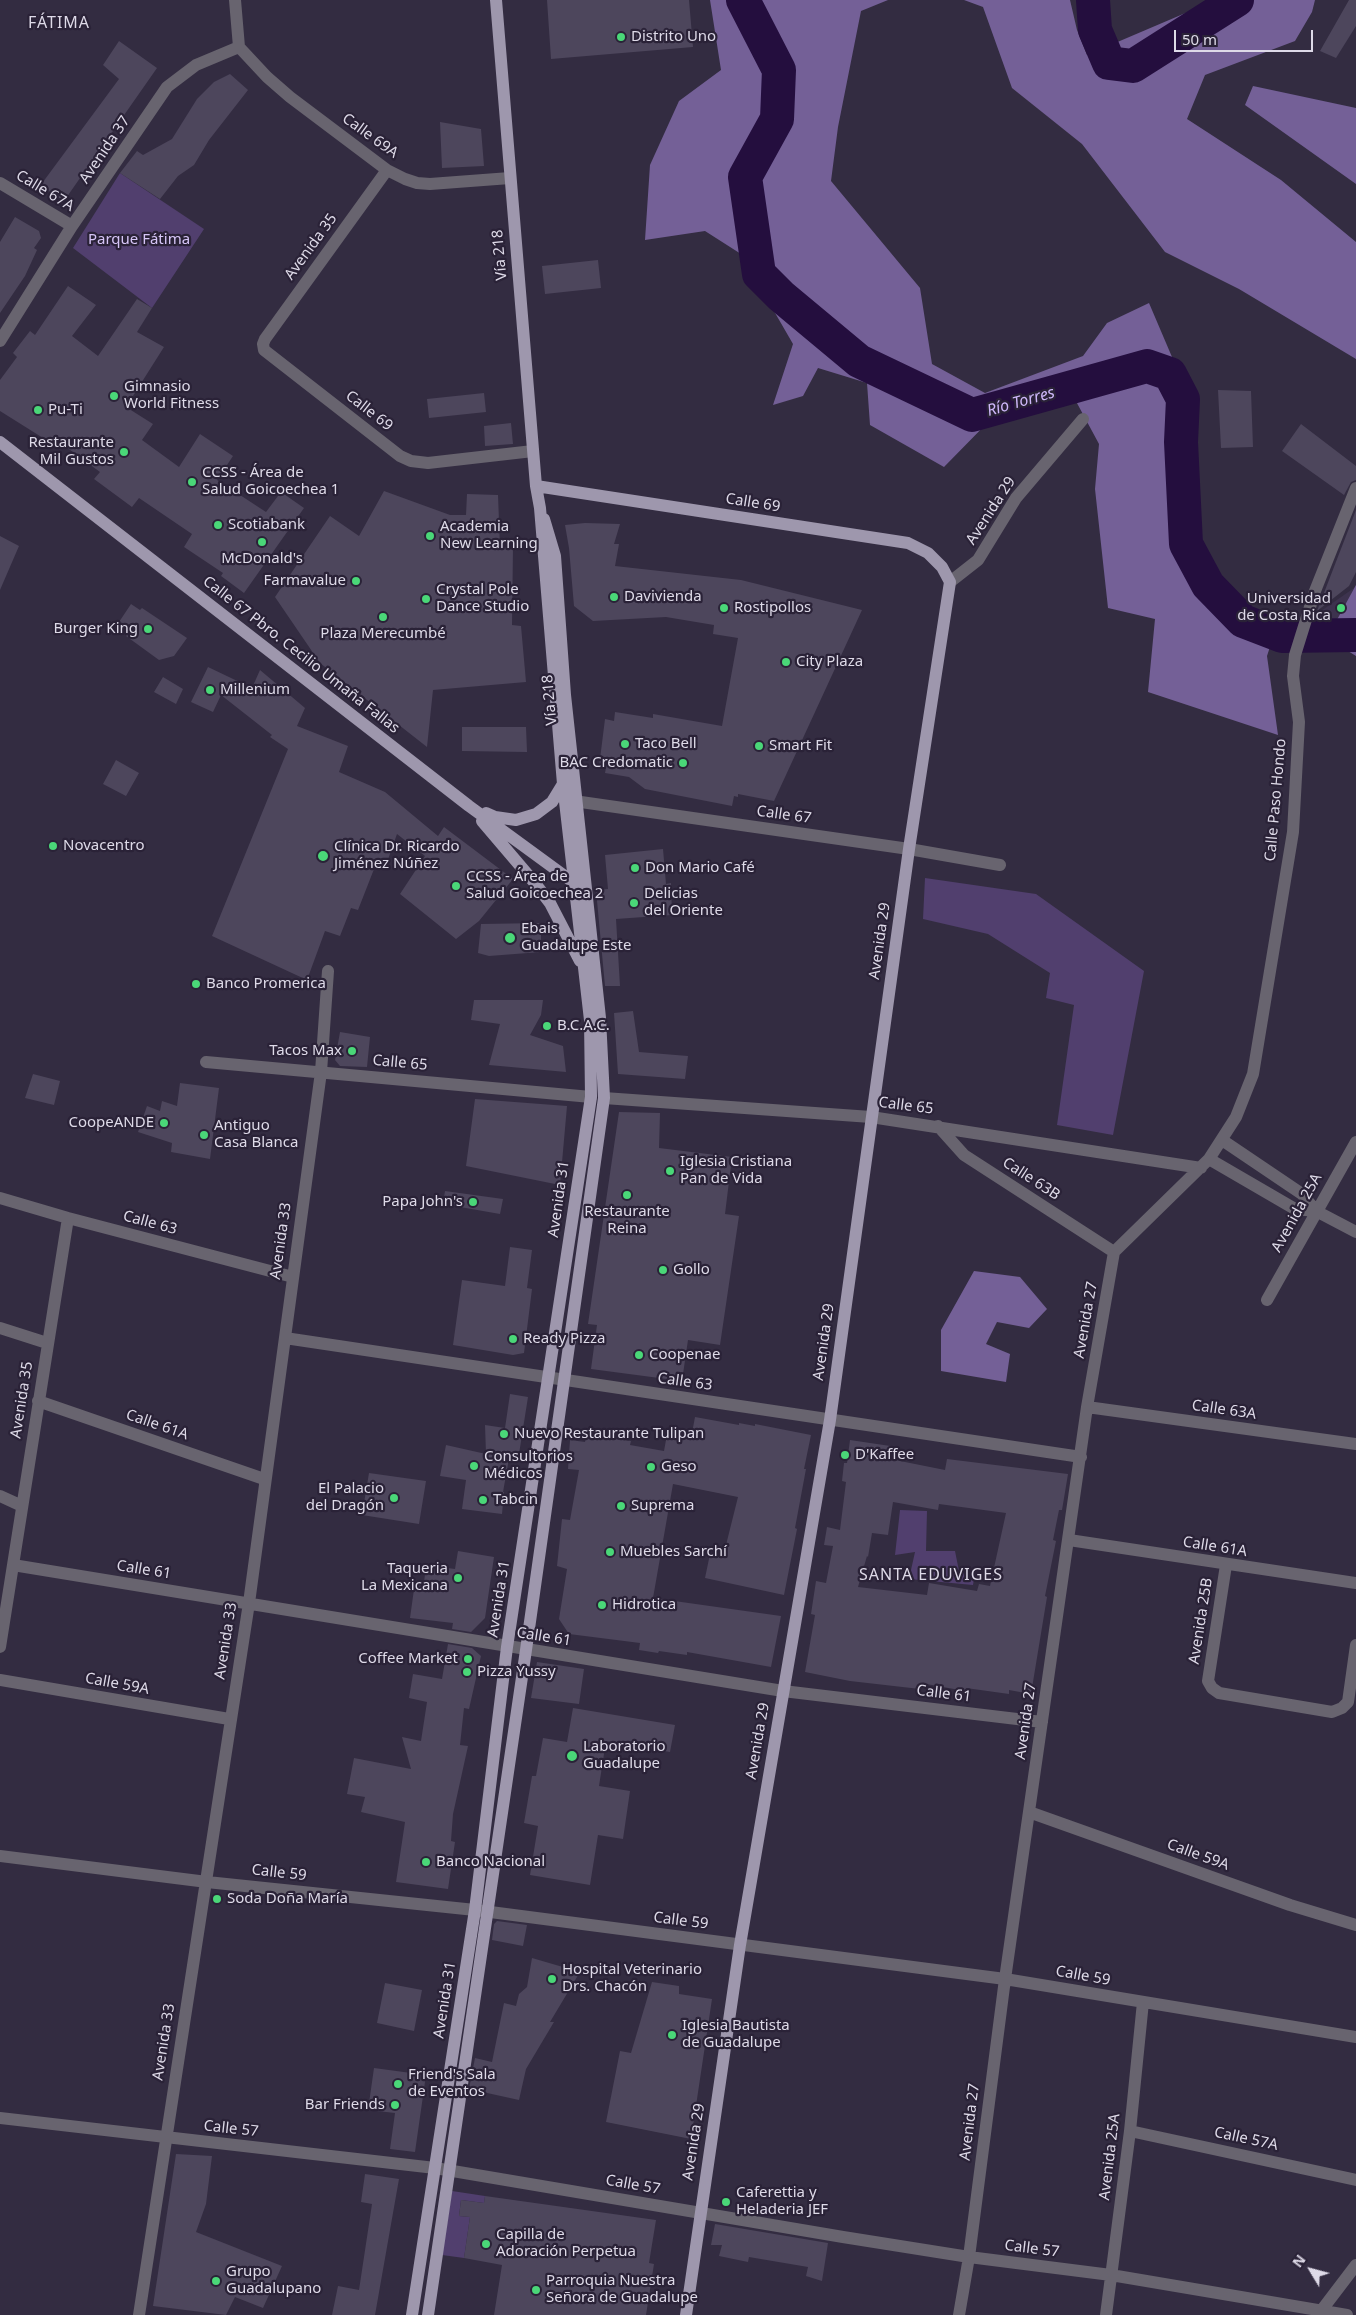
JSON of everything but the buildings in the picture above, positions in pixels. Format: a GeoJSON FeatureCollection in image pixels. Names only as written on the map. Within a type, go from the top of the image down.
{"type":"FeatureCollection","features":[{"type":"Feature","properties":{"kind":"main road","name":"Vía 218"},"geometry":{"type":"LineString","coordinates":[[496,0],[533,451],[540,508],[563,784],[570,801]]}},
{"type":"Feature","properties":{"kind":"main road","name":"Calle 67 Pbro. Cecilio Umaña Fallas"},"geometry":{"type":"LineString","coordinates":[[0,442],[469,806],[578,887]]}},
{"type":"Feature","properties":{"kind":"main road","name":"Calle 69"},"geometry":{"type":"LineString","coordinates":[[536,486],[908,543],[928,553],[942,567],[950,582]]}},
{"type":"Feature","properties":{"kind":"main road","name":"Vía 218"},"geometry":{"type":"LineString","coordinates":[[540,508],[551,536],[555,556],[570,801],[578,887]]}},
{"type":"Feature","properties":{"kind":"main road","name":"Avenida 29"},"geometry":{"type":"LineString","coordinates":[[686,2315],[740,1945],[830,1420],[909,849],[950,582]]}},
{"type":"Feature","properties":{"kind":"main road"},"geometry":{"type":"LineString","coordinates":[[469,806],[496,817],[516,820],[536,814],[552,802],[563,784]]}},
{"type":"Feature","properties":{"kind":"main road"},"geometry":{"type":"LineString","coordinates":[[469,806],[550,903],[584,970]]}},
{"type":"Feature","properties":{"kind":"main road","name":"Avenida 31"},"geometry":{"type":"LineString","coordinates":[[428,2315],[449,2170],[481,1911],[507,1647],[597,1098],[578,887]]}},
{"type":"Feature","properties":{"kind":"main road","name":"Avenida 31"},"geometry":{"type":"LineString","coordinates":[[412,2315],[526,1650],[564,1381],[597,1098],[600,1018],[578,887]]}},
{"type":"Feature","properties":{"kind":"street"},"geometry":{"type":"LineString","coordinates":[[235,0],[239,47]]}},
{"type":"Feature","properties":{"kind":"street","name":"Calle 69A"},"geometry":{"type":"LineString","coordinates":[[239,47],[267,77],[290,97],[387,170],[417,183],[430,184],[510,178]]}},
{"type":"Feature","properties":{"kind":"street","name":"Avenida 37"},"geometry":{"type":"LineString","coordinates":[[0,341],[72,226],[167,87],[196,65],[239,47]]}},
{"type":"Feature","properties":{"kind":"street","name":"Avenida 35"},"geometry":{"type":"LineString","coordinates":[[263,344],[387,170]]}},
{"type":"Feature","properties":{"kind":"street","name":"Calle 67A"},"geometry":{"type":"LineString","coordinates":[[0,183],[72,226]]}},
{"type":"Feature","properties":{"kind":"street","name":"Calle 69"},"geometry":{"type":"LineString","coordinates":[[263,344],[264,350],[400,456],[411,461],[428,462],[533,451]]}},
{"type":"Feature","properties":{"kind":"street","name":"Avenida 29"},"geometry":{"type":"LineString","coordinates":[[950,582],[978,560],[1016,498],[1084,419]]}},
{"type":"Feature","properties":{"kind":"street","name":"Calle Paso Hondo"},"geometry":{"type":"LineString","coordinates":[[1205,1163],[1236,1117],[1253,1074],[1293,832],[1298,722],[1293,676],[1295,655],[1315,591],[1356,488]]}},
{"type":"Feature","properties":{"kind":"street","name":"Calle 67"},"geometry":{"type":"LineString","coordinates":[[570,801],[909,849],[1000,865]]}},
{"type":"Feature","properties":{"kind":"street","name":"Avenida 33"},"geometry":{"type":"LineString","coordinates":[[139,2315],[165,2138],[207,1882],[229,1719],[249,1603],[264,1479],[285,1338],[320,1072],[328,971]]}},
{"type":"Feature","properties":{"kind":"street","name":"Calle 65"},"geometry":{"type":"LineString","coordinates":[[206,1062],[597,1098],[871,1117],[1205,1163],[1295,1209],[1316,1211],[1356,1232]]}},
{"type":"Feature","properties":{"kind":"street","name":"Calle 63B"},"geometry":{"type":"LineString","coordinates":[[938,1126],[964,1155],[1114,1252]]}},
{"type":"Feature","properties":{"kind":"street","name":"Calle 65"},"geometry":{"type":"LineString","coordinates":[[1222,1140],[1302,1194],[1316,1211]]}},
{"type":"Feature","properties":{"kind":"street","name":"Avenida 25A"},"geometry":{"type":"LineString","coordinates":[[1267,1300],[1356,1142]]}},
{"type":"Feature","properties":{"kind":"street"},"geometry":{"type":"LineString","coordinates":[[1114,1252],[1205,1163]]}},
{"type":"Feature","properties":{"kind":"street","name":"Calle 63"},"geometry":{"type":"LineString","coordinates":[[0,1198],[68,1218],[293,1277]]}},
{"type":"Feature","properties":{"kind":"street","name":"Avenida 35"},"geometry":{"type":"LineString","coordinates":[[0,1646],[68,1218]]}},
{"type":"Feature","properties":{"kind":"street","name":"Avenida 27"},"geometry":{"type":"LineString","coordinates":[[959,2315],[969,2257],[1005,1979],[1087,1407],[1114,1252]]}},
{"type":"Feature","properties":{"kind":"street"},"geometry":{"type":"LineString","coordinates":[[0,1328],[47,1343]]}},
{"type":"Feature","properties":{"kind":"street","name":"Calle 63"},"geometry":{"type":"LineString","coordinates":[[285,1338],[1081,1457]]}},
{"type":"Feature","properties":{"kind":"street","name":"Calle 61A"},"geometry":{"type":"LineString","coordinates":[[38,1401],[264,1479]]}},
{"type":"Feature","properties":{"kind":"street","name":"Calle 63A"},"geometry":{"type":"LineString","coordinates":[[1087,1407],[1356,1444]]}},
{"type":"Feature","properties":{"kind":"street"},"geometry":{"type":"LineString","coordinates":[[0,1496],[22,1506]]}},
{"type":"Feature","properties":{"kind":"street","name":"Calle 61A"},"geometry":{"type":"LineString","coordinates":[[1069,1540],[1356,1584]]}},
{"type":"Feature","properties":{"kind":"street","name":"Calle 61"},"geometry":{"type":"LineString","coordinates":[[13,1565],[784,1691],[1042,1722]]}},
{"type":"Feature","properties":{"kind":"street","name":"Avenida 25B"},"geometry":{"type":"LineString","coordinates":[[1226,1565],[1208,1681],[1212,1688],[1219,1693],[1332,1712],[1342,1708],[1348,1702],[1356,1645]]}},
{"type":"Feature","properties":{"kind":"street","name":"Calle 59A"},"geometry":{"type":"LineString","coordinates":[[0,1680],[229,1719]]}},
{"type":"Feature","properties":{"kind":"street","name":"Calle 59A"},"geometry":{"type":"LineString","coordinates":[[1029,1812],[1290,1905],[1356,1925]]}},
{"type":"Feature","properties":{"kind":"street","name":"Calle 59"},"geometry":{"type":"LineString","coordinates":[[0,1856],[207,1882],[481,1911],[1005,1979],[1356,2037]]}},
{"type":"Feature","properties":{"kind":"street","name":"Avenida 25A"},"geometry":{"type":"LineString","coordinates":[[1106,2315],[1130,2131],[1143,2002]]}},
{"type":"Feature","properties":{"kind":"street","name":"Calle 57"},"geometry":{"type":"LineString","coordinates":[[0,2118],[436,2168],[969,2257],[1111,2275],[1320,2313],[1347,2315]]}},
{"type":"Feature","properties":{"kind":"street","name":"Calle 57A"},"geometry":{"type":"LineString","coordinates":[[1130,2131],[1356,2180]]}},
{"type":"Feature","properties":{"kind":"street"},"geometry":{"type":"LineString","coordinates":[[1320,2313],[1356,2265]]}},
{"type":"Feature","properties":{"kind":"shaded area"},"geometry":{"type":"Polygon","coordinates":[[[710,0],[888,0],[861,11],[838,127],[831,181],[920,288],[932,364],[985,393],[1083,356],[1107,323],[1149,303],[1195,411],[1193,527],[1200,562],[1246,614],[1281,613],[1267,656],[1278,735],[1148,692],[1155,619],[1108,608],[1095,489],[1099,444],[1071,392],[1016,400],[995,415],[944,467],[870,425],[867,383],[818,368],[803,396],[773,405],[793,344],[741,254],[705,231],[645,240],[650,165],[679,101],[721,70],[710,0]]]}},
{"type":"Feature","properties":{"kind":"shaded area"},"geometry":{"type":"Polygon","coordinates":[[[964,0],[1070,0],[1077,30],[1087,55],[1216,0],[1315,0],[1312,12],[1295,41],[1205,75],[1187,119],[1281,180],[1356,242],[1356,359],[1239,289],[1165,252],[1082,144],[1012,88],[983,7],[964,0]]]}},
{"type":"Feature","properties":{"kind":"shaded area"},"geometry":{"type":"Polygon","coordinates":[[[1253,86],[1356,108],[1356,184],[1245,105],[1253,86]]]}},
{"type":"Feature","properties":{"kind":"shaded area","name":"Universidad de Costa Rica"},"geometry":{"type":"Polygon","coordinates":[[[1356,585],[1356,631],[1298,627],[1354,588],[1356,585]]]}},
{"type":"Feature","properties":{"kind":"shaded area"},"geometry":{"type":"Polygon","coordinates":[[[1356,585],[1356,656],[1327,638],[1356,585]]]}},
{"type":"Feature","properties":{"kind":"shaded area"},"geometry":{"type":"Polygon","coordinates":[[[974,1271],[1020,1277],[1047,1309],[1029,1328],[997,1322],[986,1344],[1010,1354],[1006,1382],[941,1371],[941,1330],[974,1271]]]}},
{"type":"Feature","properties":{"kind":"green space","name":"Parque Fátima"},"geometry":{"type":"Polygon","coordinates":[[[120,173],[204,229],[152,308],[73,248],[120,173]]]}},
{"type":"Feature","properties":{"kind":"green space"},"geometry":{"type":"Polygon","coordinates":[[[925,878],[1036,894],[1144,971],[1113,1135],[1057,1125],[1074,1005],[1046,998],[1050,973],[988,934],[923,919],[925,878]]]}},
{"type":"Feature","properties":{"kind":"green space"},"geometry":{"type":"Polygon","coordinates":[[[900,1510],[927,1511],[926,1551],[955,1551],[959,1571],[975,1573],[973,1585],[909,1579],[915,1552],[895,1555],[900,1510]]]}},
{"type":"Feature","properties":{"kind":"green space"},"geometry":{"type":"Polygon","coordinates":[[[452,2191],[485,2196],[484,2203],[461,2200],[459,2216],[470,2217],[464,2258],[442,2255],[452,2191]]]}},
{"type":"Feature","properties":{"kind":"waterway","name":"Río Torres"},"geometry":{"type":"LineString","coordinates":[[743,0],[779,70],[777,119],[745,177],[759,274],[781,296],[859,361],[972,415],[1147,366],[1170,374],[1183,399],[1181,442],[1186,544],[1208,585],[1243,621],[1282,636],[1356,635]]}},
{"type":"Feature","properties":{"kind":"waterway","name":"Río Torres"},"geometry":{"type":"LineString","coordinates":[[1093,0],[1095,30],[1109,63],[1133,66],[1237,0]]}},
{"type":"Feature","properties":{"kind":"place","name":"Distrito Uno"},"geometry":{"type":"Point","coordinates":[621,37]}},
{"type":"Feature","properties":{"kind":"place","name":"Gimnasio World Fitness"},"geometry":{"type":"Point","coordinates":[114,396]}},
{"type":"Feature","properties":{"kind":"place","name":"Pu-Ti"},"geometry":{"type":"Point","coordinates":[38,410]}},
{"type":"Feature","properties":{"kind":"place","name":"Restaurante Mil Gustos"},"geometry":{"type":"Point","coordinates":[124,452]}},
{"type":"Feature","properties":{"kind":"place","name":"CCSS - Área de Salud Goicoechea 1"},"geometry":{"type":"Point","coordinates":[192,482]}},
{"type":"Feature","properties":{"kind":"place","name":"Scotiabank"},"geometry":{"type":"Point","coordinates":[218,525]}},
{"type":"Feature","properties":{"kind":"place","name":"Academia New Learning"},"geometry":{"type":"Point","coordinates":[430,536]}},
{"type":"Feature","properties":{"kind":"place","name":"McDonald's"},"geometry":{"type":"Point","coordinates":[262,542]}},
{"type":"Feature","properties":{"kind":"place","name":"Farmavalue"},"geometry":{"type":"Point","coordinates":[356,581]}},
{"type":"Feature","properties":{"kind":"place","name":"Davivienda"},"geometry":{"type":"Point","coordinates":[614,597]}},
{"type":"Feature","properties":{"kind":"place","name":"Crystal Pole Dance Studio"},"geometry":{"type":"Point","coordinates":[426,599]}},
{"type":"Feature","properties":{"kind":"place","name":"Rostipollos"},"geometry":{"type":"Point","coordinates":[724,608]}},
{"type":"Feature","properties":{"kind":"place","name":"Universidad de Costa Rica"},"geometry":{"type":"Point","coordinates":[1341,608]}},
{"type":"Feature","properties":{"kind":"place","name":"Plaza Merecumbé"},"geometry":{"type":"Point","coordinates":[383,617]}},
{"type":"Feature","properties":{"kind":"place","name":"Burger King"},"geometry":{"type":"Point","coordinates":[148,629]}},
{"type":"Feature","properties":{"kind":"place","name":"City Plaza"},"geometry":{"type":"Point","coordinates":[786,662]}},
{"type":"Feature","properties":{"kind":"place","name":"Millenium"},"geometry":{"type":"Point","coordinates":[210,690]}},
{"type":"Feature","properties":{"kind":"place","name":"Taco Bell"},"geometry":{"type":"Point","coordinates":[625,744]}},
{"type":"Feature","properties":{"kind":"place","name":"Smart Fit"},"geometry":{"type":"Point","coordinates":[759,746]}},
{"type":"Feature","properties":{"kind":"place","name":"BAC Credomatic"},"geometry":{"type":"Point","coordinates":[683,763]}},
{"type":"Feature","properties":{"kind":"place","name":"Novacentro"},"geometry":{"type":"Point","coordinates":[53,846]}},
{"type":"Feature","properties":{"kind":"place","name":"Clínica Dr. Ricardo Jiménez Núñez"},"geometry":{"type":"Point","coordinates":[323,856]}},
{"type":"Feature","properties":{"kind":"place","name":"Don Mario Café"},"geometry":{"type":"Point","coordinates":[635,868]}},
{"type":"Feature","properties":{"kind":"place","name":"CCSS - Área de Salud Goicoechea 2"},"geometry":{"type":"Point","coordinates":[456,886]}},
{"type":"Feature","properties":{"kind":"place","name":"Delicias del Oriente"},"geometry":{"type":"Point","coordinates":[634,903]}},
{"type":"Feature","properties":{"kind":"place","name":"Ebais Guadalupe Este"},"geometry":{"type":"Point","coordinates":[510,938]}},
{"type":"Feature","properties":{"kind":"place","name":"Banco Promerica"},"geometry":{"type":"Point","coordinates":[196,984]}},
{"type":"Feature","properties":{"kind":"place","name":"B.C.A.C."},"geometry":{"type":"Point","coordinates":[547,1026]}},
{"type":"Feature","properties":{"kind":"place","name":"Tacos Max"},"geometry":{"type":"Point","coordinates":[352,1051]}},
{"type":"Feature","properties":{"kind":"place","name":"CoopeANDE"},"geometry":{"type":"Point","coordinates":[164,1123]}},
{"type":"Feature","properties":{"kind":"place","name":"Antiguo Casa Blanca"},"geometry":{"type":"Point","coordinates":[204,1135]}},
{"type":"Feature","properties":{"kind":"place","name":"Iglesia Cristiana Pan de Vida"},"geometry":{"type":"Point","coordinates":[670,1171]}},
{"type":"Feature","properties":{"kind":"place","name":"Restaurante Reina"},"geometry":{"type":"Point","coordinates":[627,1195]}},
{"type":"Feature","properties":{"kind":"place","name":"Papa John's"},"geometry":{"type":"Point","coordinates":[473,1202]}},
{"type":"Feature","properties":{"kind":"place","name":"Gollo"},"geometry":{"type":"Point","coordinates":[663,1270]}},
{"type":"Feature","properties":{"kind":"place","name":"Ready Pizza"},"geometry":{"type":"Point","coordinates":[513,1339]}},
{"type":"Feature","properties":{"kind":"place","name":"Coopenae"},"geometry":{"type":"Point","coordinates":[639,1355]}},
{"type":"Feature","properties":{"kind":"place","name":"Nuevo Restaurante Tulipan"},"geometry":{"type":"Point","coordinates":[504,1434]}},
{"type":"Feature","properties":{"kind":"place","name":"D'Kaffee"},"geometry":{"type":"Point","coordinates":[845,1455]}},
{"type":"Feature","properties":{"kind":"place","name":"Consultorios Médicos"},"geometry":{"type":"Point","coordinates":[474,1466]}},
{"type":"Feature","properties":{"kind":"place","name":"Geso"},"geometry":{"type":"Point","coordinates":[651,1467]}},
{"type":"Feature","properties":{"kind":"place","name":"El Palacio del Dragón"},"geometry":{"type":"Point","coordinates":[394,1498]}},
{"type":"Feature","properties":{"kind":"place","name":"Tabcin"},"geometry":{"type":"Point","coordinates":[483,1500]}},
{"type":"Feature","properties":{"kind":"place","name":"Suprema"},"geometry":{"type":"Point","coordinates":[621,1506]}},
{"type":"Feature","properties":{"kind":"place","name":"Muebles Sarchí"},"geometry":{"type":"Point","coordinates":[610,1552]}},
{"type":"Feature","properties":{"kind":"place","name":"Taqueria La Mexicana"},"geometry":{"type":"Point","coordinates":[458,1578]}},
{"type":"Feature","properties":{"kind":"place","name":"Hidrotica"},"geometry":{"type":"Point","coordinates":[602,1605]}},
{"type":"Feature","properties":{"kind":"place","name":"Coffee Market"},"geometry":{"type":"Point","coordinates":[468,1659]}},
{"type":"Feature","properties":{"kind":"place","name":"Pizza Yussy"},"geometry":{"type":"Point","coordinates":[467,1672]}},
{"type":"Feature","properties":{"kind":"place","name":"Laboratorio Guadalupe"},"geometry":{"type":"Point","coordinates":[572,1756]}},
{"type":"Feature","properties":{"kind":"place","name":"Banco Nacional"},"geometry":{"type":"Point","coordinates":[426,1862]}},
{"type":"Feature","properties":{"kind":"place","name":"Soda Doña María"},"geometry":{"type":"Point","coordinates":[217,1899]}},
{"type":"Feature","properties":{"kind":"place","name":"Hospital Veterinario Drs. Chacón"},"geometry":{"type":"Point","coordinates":[552,1979]}},
{"type":"Feature","properties":{"kind":"place","name":"Iglesia Bautista de Guadalupe"},"geometry":{"type":"Point","coordinates":[672,2035]}},
{"type":"Feature","properties":{"kind":"place","name":"Friend's Sala de Eventos"},"geometry":{"type":"Point","coordinates":[398,2084]}},
{"type":"Feature","properties":{"kind":"place","name":"Bar Friends"},"geometry":{"type":"Point","coordinates":[395,2105]}},
{"type":"Feature","properties":{"kind":"place","name":"Caferettia y Heladeria JEF"},"geometry":{"type":"Point","coordinates":[726,2202]}},
{"type":"Feature","properties":{"kind":"place","name":"Capilla de Adoración Perpetua"},"geometry":{"type":"Point","coordinates":[486,2244]}},
{"type":"Feature","properties":{"kind":"place","name":"Grupo Guadalupano"},"geometry":{"type":"Point","coordinates":[216,2281]}},
{"type":"Feature","properties":{"kind":"place","name":"Parroquia Nuestra Señora de Guadalupe"},"geometry":{"type":"Point","coordinates":[536,2290]}},
{"type":"Feature","properties":{"kind":"district","name":"FÁTIMA"},"geometry":{"type":"Point","coordinates":[59,23]}},
{"type":"Feature","properties":{"kind":"district","name":"SANTA EDUVIGES"},"geometry":{"type":"Point","coordinates":[931,1575]}}]}
